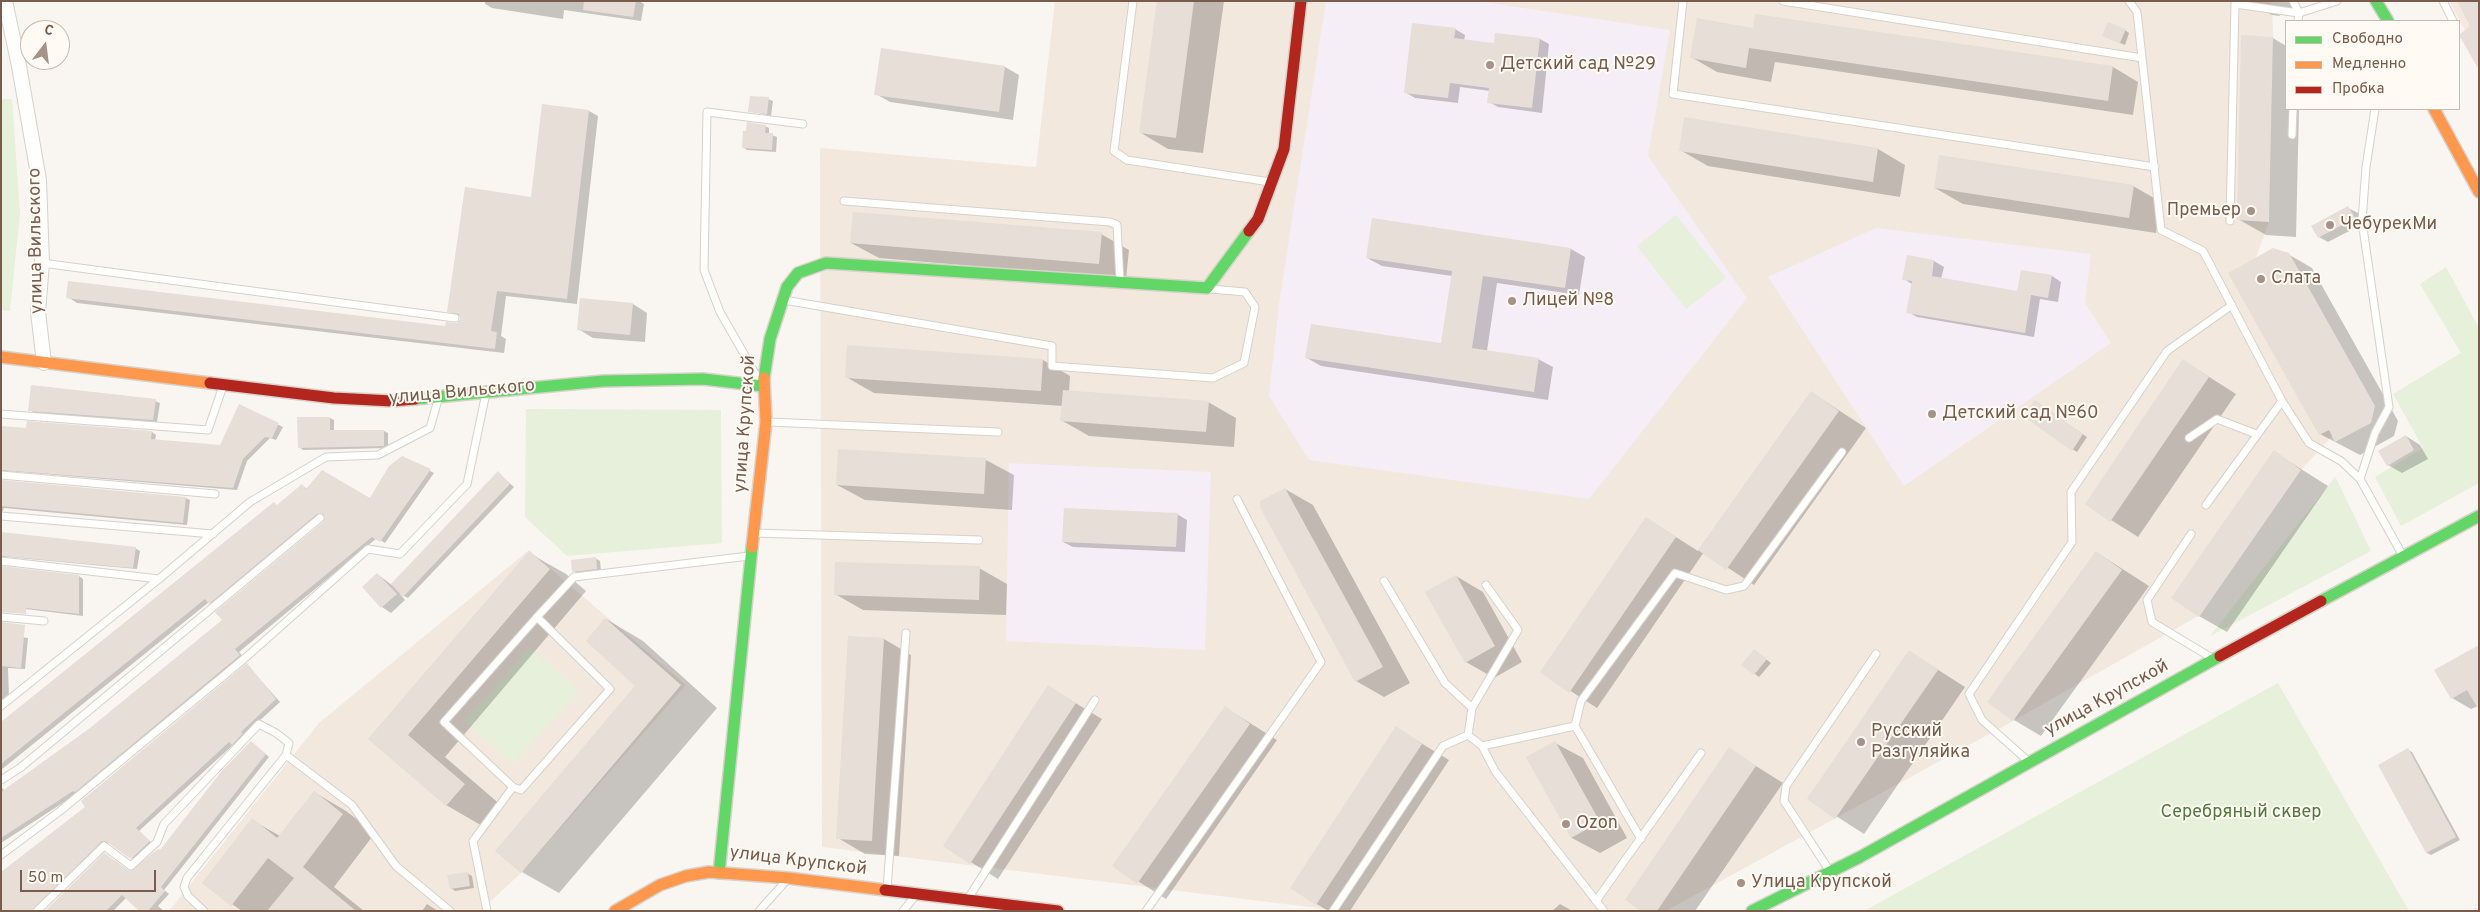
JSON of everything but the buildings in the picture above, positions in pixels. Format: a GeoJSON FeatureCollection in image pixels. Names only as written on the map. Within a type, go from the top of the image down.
{"type":"FeatureCollection","features":[{"type":"Feature","properties":{"kind":"street","name":"улица Вильского"},"geometry":{"type":"LineString","coordinates":[[5,1],[19,66],[39,180],[42,263],[38,312],[44,363]]}},
{"type":"Feature","properties":{"kind":"street"},"geometry":{"type":"LineString","coordinates":[[1207,288],[1258,219],[1284,149],[1301,1]]}},
{"type":"Feature","properties":{"kind":"street"},"geometry":{"type":"LineString","coordinates":[[2376,1],[2387,20]]}},
{"type":"Feature","properties":{"kind":"street"},"geometry":{"type":"LineString","coordinates":[[2435,110],[2479,192]]}},
{"type":"Feature","properties":{"kind":"street","name":"улица Крупской"},"geometry":{"type":"LineString","coordinates":[[1058,911],[788,878],[719,873],[734,709],[766,422],[762,386],[770,339],[782,299],[798,273],[826,263],[1207,288]]}},
{"type":"Feature","properties":{"kind":"street","name":"улица Вильского"},"geometry":{"type":"LineString","coordinates":[[1,357],[334,398],[392,401],[603,381],[703,379],[762,386]]}},
{"type":"Feature","properties":{"kind":"street","name":"улица Крупской"},"geometry":{"type":"LineString","coordinates":[[1752,911],[1830,872],[2214,659],[2479,516]]}},
{"type":"Feature","properties":{"kind":"street"},"geometry":{"type":"LineString","coordinates":[[615,911],[660,886],[686,876],[719,873]]}},
{"type":"Feature","properties":{"kind":"lane"},"geometry":{"type":"LineString","coordinates":[[1133,1],[1114,151],[1127,160],[1273,182]]}},
{"type":"Feature","properties":{"kind":"lane"},"geometry":{"type":"LineString","coordinates":[[1684,1],[1674,94],[2155,167]]}},
{"type":"Feature","properties":{"kind":"lane"},"geometry":{"type":"LineString","coordinates":[[1783,1],[2142,58]]}},
{"type":"Feature","properties":{"kind":"lane"},"geometry":{"type":"LineString","coordinates":[[2129,1],[2137,12],[2161,230],[2203,251],[2282,401],[2309,443],[2341,461],[2360,479],[2403,557]]}},
{"type":"Feature","properties":{"kind":"lane"},"geometry":{"type":"LineString","coordinates":[[2293,1],[2299,13],[2298,20]]}},
{"type":"Feature","properties":{"kind":"lane"},"geometry":{"type":"LineString","coordinates":[[2230,221],[2234,3],[2299,13],[2337,1]]}},
{"type":"Feature","properties":{"kind":"lane"},"geometry":{"type":"LineString","coordinates":[[2443,1],[2452,20]]}},
{"type":"Feature","properties":{"kind":"lane"},"geometry":{"type":"LineString","coordinates":[[2292,135],[2293,110]]}},
{"type":"Feature","properties":{"kind":"lane"},"geometry":{"type":"LineString","coordinates":[[2360,479],[2376,433],[2389,407],[2362,221],[2366,167],[2376,110]]}},
{"type":"Feature","properties":{"kind":"lane"},"geometry":{"type":"LineString","coordinates":[[762,386],[720,312],[704,270],[707,112],[803,124]]}},
{"type":"Feature","properties":{"kind":"lane"},"geometry":{"type":"LineString","coordinates":[[844,201],[1110,222],[1117,225],[1120,281]]}},
{"type":"Feature","properties":{"kind":"lane"},"geometry":{"type":"LineString","coordinates":[[42,263],[455,318]]}},
{"type":"Feature","properties":{"kind":"lane"},"geometry":{"type":"LineString","coordinates":[[782,299],[1052,346],[1052,366],[1213,378],[1244,363],[1255,308],[1245,292],[1207,288]]}},
{"type":"Feature","properties":{"kind":"lane"},"geometry":{"type":"LineString","coordinates":[[2029,762],[1982,720],[1969,694],[2072,542],[2072,492],[2087,468],[2167,351],[2232,305]]}},
{"type":"Feature","properties":{"kind":"lane"},"geometry":{"type":"LineString","coordinates":[[1,414],[208,430],[223,384]]}},
{"type":"Feature","properties":{"kind":"lane"},"geometry":{"type":"LineString","coordinates":[[1,855],[60,811],[244,658],[368,549],[400,554],[467,484],[486,391]]}},
{"type":"Feature","properties":{"kind":"lane"},"geometry":{"type":"LineString","coordinates":[[1,706],[159,579],[250,502],[326,457],[378,455],[430,428],[438,398]]}},
{"type":"Feature","properties":{"kind":"lane"},"geometry":{"type":"LineString","coordinates":[[2206,505],[2256,434],[2282,401]]}},
{"type":"Feature","properties":{"kind":"lane"},"geometry":{"type":"LineString","coordinates":[[2189,438],[2217,420],[2256,434]]}},
{"type":"Feature","properties":{"kind":"lane"},"geometry":{"type":"LineString","coordinates":[[766,422],[998,432]]}},
{"type":"Feature","properties":{"kind":"lane"},"geometry":{"type":"LineString","coordinates":[[1641,839],[1575,726],[1581,701],[1675,574],[1726,590],[1744,586],[1842,452]]}},
{"type":"Feature","properties":{"kind":"lane"},"geometry":{"type":"LineString","coordinates":[[1,475],[215,494]]}},
{"type":"Feature","properties":{"kind":"lane"},"geometry":{"type":"LineString","coordinates":[[1146,911],[1321,662],[1238,499]]}},
{"type":"Feature","properties":{"kind":"lane"},"geometry":{"type":"LineString","coordinates":[[1,516],[213,534]]}},
{"type":"Feature","properties":{"kind":"lane"},"geometry":{"type":"LineString","coordinates":[[1,780],[27,761],[320,518]]}},
{"type":"Feature","properties":{"kind":"lane"},"geometry":{"type":"LineString","coordinates":[[755,533],[980,540]]}},
{"type":"Feature","properties":{"kind":"lane"},"geometry":{"type":"LineString","coordinates":[[2191,534],[2147,600],[2152,622],[2214,659]]}},
{"type":"Feature","properties":{"kind":"lane"},"geometry":{"type":"LineString","coordinates":[[537,617],[610,690],[522,790],[513,787],[444,722],[537,617],[574,577],[752,555]]}},
{"type":"Feature","properties":{"kind":"lane"},"geometry":{"type":"LineString","coordinates":[[1,561],[159,579]]}},
{"type":"Feature","properties":{"kind":"lane"},"geometry":{"type":"LineString","coordinates":[[1384,580],[1445,683],[1472,708]]}},
{"type":"Feature","properties":{"kind":"lane"},"geometry":{"type":"LineString","coordinates":[[1468,735],[1472,708],[1518,630],[1486,584]]}},
{"type":"Feature","properties":{"kind":"lane"},"geometry":{"type":"LineString","coordinates":[[1,617],[44,621]]}},
{"type":"Feature","properties":{"kind":"lane"},"geometry":{"type":"LineString","coordinates":[[886,890],[906,633]]}},
{"type":"Feature","properties":{"kind":"lane"},"geometry":{"type":"LineString","coordinates":[[1830,872],[1784,801],[1786,786],[1876,654]]}},
{"type":"Feature","properties":{"kind":"lane"},"geometry":{"type":"LineString","coordinates":[[968,900],[1095,700]]}},
{"type":"Feature","properties":{"kind":"lane"},"geometry":{"type":"LineString","coordinates":[[37,911],[104,846],[131,866],[157,842],[164,824],[259,724],[289,743],[286,755],[187,878],[184,887],[188,896],[204,911]]}},
{"type":"Feature","properties":{"kind":"lane"},"geometry":{"type":"LineString","coordinates":[[1482,746],[1575,726]]}},
{"type":"Feature","properties":{"kind":"lane"},"geometry":{"type":"LineString","coordinates":[[1468,735],[1482,746],[1495,772],[1604,911]]}},
{"type":"Feature","properties":{"kind":"lane"},"geometry":{"type":"LineString","coordinates":[[1333,911],[1443,746],[1468,735]]}},
{"type":"Feature","properties":{"kind":"lane"},"geometry":{"type":"LineString","coordinates":[[1596,901],[1701,753]]}},
{"type":"Feature","properties":{"kind":"lane"},"geometry":{"type":"LineString","coordinates":[[286,755],[352,805],[396,866],[450,911]]}},
{"type":"Feature","properties":{"kind":"lane"},"geometry":{"type":"LineString","coordinates":[[487,911],[473,841],[513,787]]}},
{"type":"Feature","properties":{"kind":"lane"},"geometry":{"type":"LineString","coordinates":[[759,911],[788,878]]}},
{"type":"Feature","properties":{"kind":"lane"},"geometry":{"type":"LineString","coordinates":[[904,911],[918,893]]}},
{"type":"Feature","properties":{"kind":"shaded area"},"geometry":{"type":"Polygon","coordinates":[[[1055,1],[2272,1],[2269,222],[2256,257],[2348,419],[2301,470],[2200,615],[2013,721],[1666,911],[1342,911],[822,847],[820,148],[1036,167],[1055,1]]]}},
{"type":"Feature","properties":{"kind":"shaded area","name":"Лицей №8"},"geometry":{"type":"Polygon","coordinates":[[[1326,1],[1477,1],[1670,30],[1648,156],[1747,298],[1589,499],[1309,460],[1269,396],[1279,304],[1326,1]]]}},
{"type":"Feature","properties":{"kind":"shaded area"},"geometry":{"type":"Polygon","coordinates":[[[2449,1],[2479,1],[2479,56],[2460,20],[2449,1]]]}},
{"type":"Feature","properties":{"kind":"shaded area","name":"Детский сад №60"},"geometry":{"type":"Polygon","coordinates":[[[1876,228],[2091,254],[2085,303],[2111,343],[1904,486],[1768,277],[1876,228]]]}},
{"type":"Feature","properties":{"kind":"shaded area"},"geometry":{"type":"Polygon","coordinates":[[[1009,463],[1211,472],[1205,650],[1006,641],[1009,463]]]}},
{"type":"Feature","properties":{"kind":"shaded area"},"geometry":{"type":"Polygon","coordinates":[[[529,550],[686,685],[521,873],[480,911],[169,911],[319,723],[529,550]]]}},
{"type":"Feature","properties":{"kind":"green space"},"geometry":{"type":"Polygon","coordinates":[[[1,99],[12,99],[20,213],[10,311],[1,310],[1,99]]]}},
{"type":"Feature","properties":{"kind":"green space"},"geometry":{"type":"Polygon","coordinates":[[[1676,215],[1726,278],[1686,309],[1637,246],[1676,215]]]}},
{"type":"Feature","properties":{"kind":"green space"},"geometry":{"type":"Polygon","coordinates":[[[2446,267],[2479,328],[2479,483],[2401,526],[2375,477],[2423,448],[2393,394],[2461,353],[2420,284],[2446,267]]]}},
{"type":"Feature","properties":{"kind":"green space"},"geometry":{"type":"Polygon","coordinates":[[[526,409],[721,410],[722,543],[567,556],[525,517],[526,409]]]}},
{"type":"Feature","properties":{"kind":"green space"},"geometry":{"type":"Polygon","coordinates":[[[2335,477],[2371,551],[2210,636],[2335,477]]]}},
{"type":"Feature","properties":{"kind":"green space"},"geometry":{"type":"Polygon","coordinates":[[[530,647],[579,691],[513,764],[464,721],[530,647]]]}},
{"type":"Feature","properties":{"kind":"green space","name":"Серебряный сквер"},"geometry":{"type":"Polygon","coordinates":[[[2278,683],[2409,911],[1864,911],[2278,683]]]}},
{"type":"Feature","properties":{"kind":"traffic: fast"},"geometry":{"type":"LineString","coordinates":[[2376,1],[2387,20]]}},
{"type":"Feature","properties":{"kind":"traffic: fast"},"geometry":{"type":"LineString","coordinates":[[764,378],[770,339],[787,287],[798,273],[826,263],[1207,288],[1249,231]]}},
{"type":"Feature","properties":{"kind":"traffic: fast"},"geometry":{"type":"LineString","coordinates":[[415,399],[603,381],[703,379],[763,386]]}},
{"type":"Feature","properties":{"kind":"traffic: fast"},"geometry":{"type":"LineString","coordinates":[[2321,601],[2479,516]]}},
{"type":"Feature","properties":{"kind":"traffic: fast"},"geometry":{"type":"LineString","coordinates":[[719,873],[752,547]]}},
{"type":"Feature","properties":{"kind":"traffic: fast"},"geometry":{"type":"LineString","coordinates":[[1752,911],[1860,857],[2220,656]]}},
{"type":"Feature","properties":{"kind":"traffic: slow"},"geometry":{"type":"LineString","coordinates":[[2435,110],[2479,192]]}},
{"type":"Feature","properties":{"kind":"traffic: slow"},"geometry":{"type":"LineString","coordinates":[[1,357],[210,383]]}},
{"type":"Feature","properties":{"kind":"traffic: slow"},"geometry":{"type":"LineString","coordinates":[[752,547],[766,422],[764,378]]}},
{"type":"Feature","properties":{"kind":"traffic: slow"},"geometry":{"type":"LineString","coordinates":[[615,911],[660,885],[686,876],[709,872],[788,878],[885,890]]}},
{"type":"Feature","properties":{"kind":"traffic: jam"},"geometry":{"type":"LineString","coordinates":[[1249,231],[1258,219],[1284,149],[1301,1]]}},
{"type":"Feature","properties":{"kind":"traffic: jam"},"geometry":{"type":"LineString","coordinates":[[210,383],[334,398],[392,401],[415,399]]}},
{"type":"Feature","properties":{"kind":"traffic: jam"},"geometry":{"type":"LineString","coordinates":[[2220,656],[2321,601]]}},
{"type":"Feature","properties":{"kind":"traffic: jam"},"geometry":{"type":"LineString","coordinates":[[885,890],[1058,911]]}},
{"type":"Feature","properties":{"kind":"place","name":"Детский сад №29"},"geometry":{"type":"Point","coordinates":[1490,65]}},
{"type":"Feature","properties":{"kind":"place","name":"Премьер"},"geometry":{"type":"Point","coordinates":[2251,211]}},
{"type":"Feature","properties":{"kind":"place","name":"ЧебурекМи"},"geometry":{"type":"Point","coordinates":[2330,225]}},
{"type":"Feature","properties":{"kind":"place","name":"Слата"},"geometry":{"type":"Point","coordinates":[2261,279]}},
{"type":"Feature","properties":{"kind":"place","name":"Лицей №8"},"geometry":{"type":"Point","coordinates":[1512,301]}},
{"type":"Feature","properties":{"kind":"place","name":"Детский сад №60"},"geometry":{"type":"Point","coordinates":[1932,414]}},
{"type":"Feature","properties":{"kind":"place","name":"Русский Разгуляйка"},"geometry":{"type":"Point","coordinates":[1861,742]}},
{"type":"Feature","properties":{"kind":"place","name":"Ozon"},"geometry":{"type":"Point","coordinates":[1566,824]}},
{"type":"Feature","properties":{"kind":"place","name":"Улица Крупской"},"geometry":{"type":"Point","coordinates":[1741,883]}}]}
